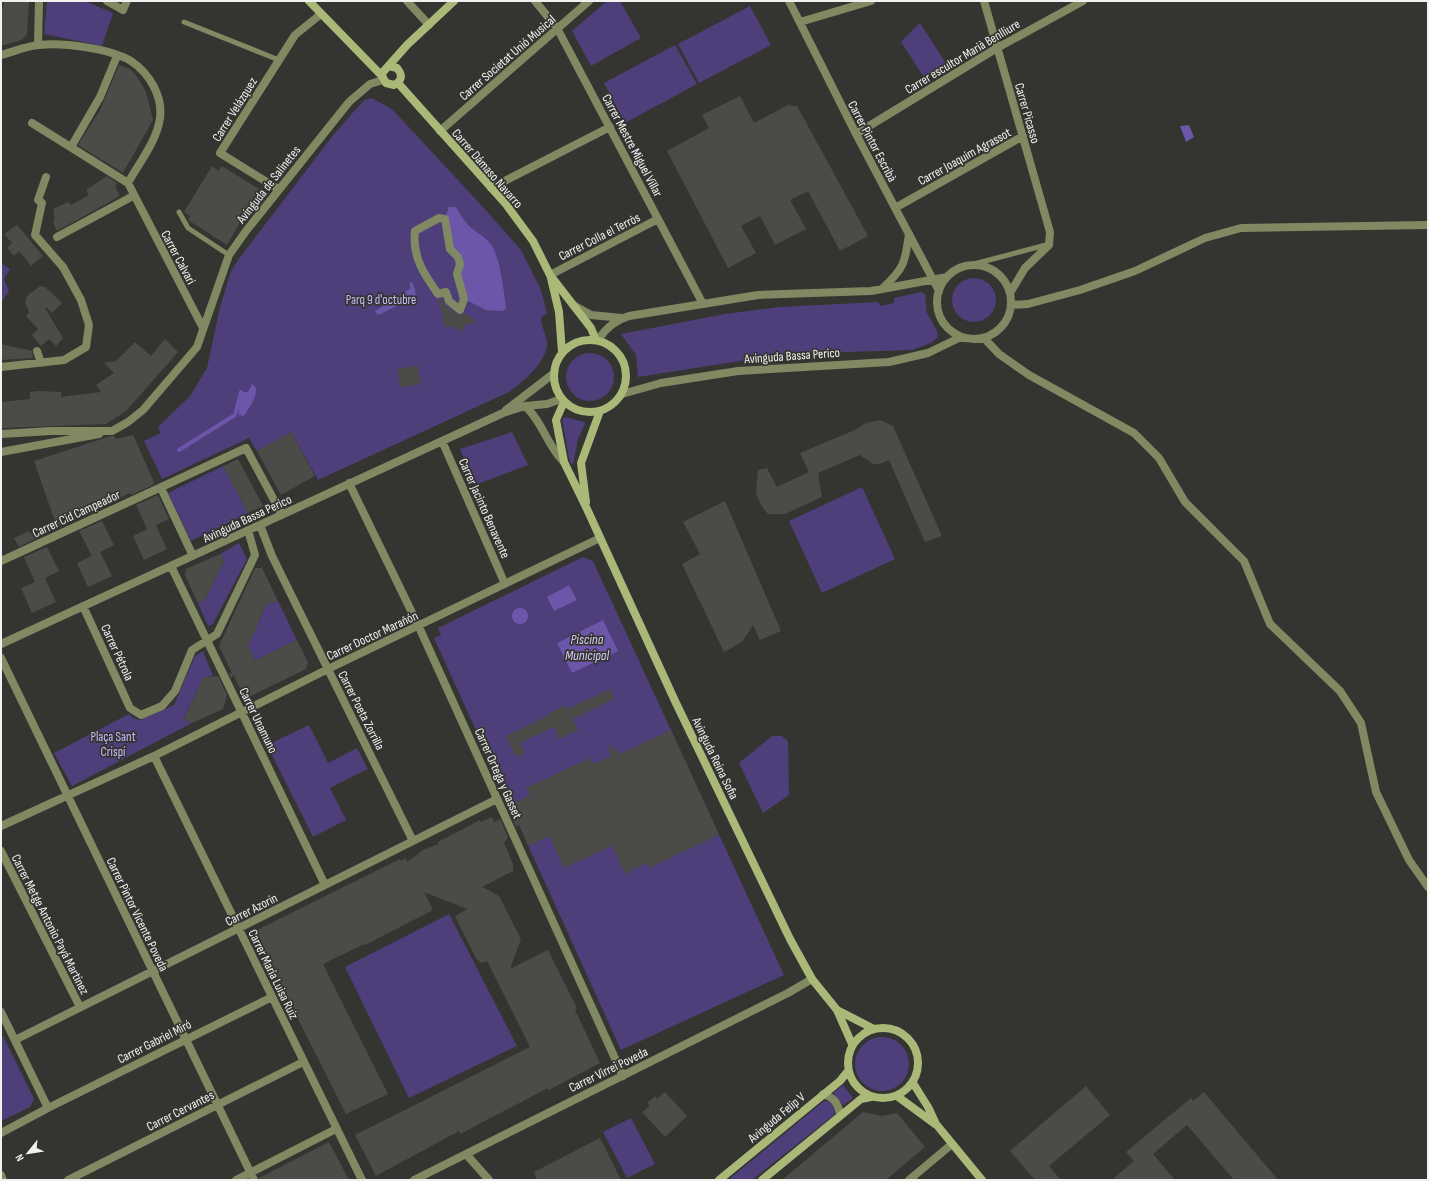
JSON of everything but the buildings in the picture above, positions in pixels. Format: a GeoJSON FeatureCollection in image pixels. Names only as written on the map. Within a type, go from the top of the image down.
{"type":"FeatureCollection","features":[{"type":"Feature","properties":{"kind":"street"},"geometry":{"type":"LineString","coordinates":[[38,44],[39,1]]}},
{"type":"Feature","properties":{"kind":"street"},"geometry":{"type":"LineString","coordinates":[[107,1],[123,10],[127,1]]}},
{"type":"Feature","properties":{"kind":"street"},"geometry":{"type":"LineString","coordinates":[[309,1],[382,78],[390,85],[398,83],[400,80],[400,71],[394,66],[389,66]]}},
{"type":"Feature","properties":{"kind":"street"},"geometry":{"type":"LineString","coordinates":[[407,1],[429,25]]}},
{"type":"Feature","properties":{"kind":"street"},"geometry":{"type":"LineString","coordinates":[[382,78],[383,72],[407,45],[454,1]]}},
{"type":"Feature","properties":{"kind":"street","name":"Carrer Mestre Miguel Villar"},"geometry":{"type":"LineString","coordinates":[[535,1],[557,28],[704,304]]}},
{"type":"Feature","properties":{"kind":"street","name":"Carrer Societat Unió Musical"},"geometry":{"type":"LineString","coordinates":[[440,131],[589,1]]}},
{"type":"Feature","properties":{"kind":"street","name":"Carrer Pintor Escribà"},"geometry":{"type":"LineString","coordinates":[[789,1],[856,134],[939,291]]}},
{"type":"Feature","properties":{"kind":"street"},"geometry":{"type":"LineString","coordinates":[[800,22],[871,1]]}},
{"type":"Feature","properties":{"kind":"street","name":"Carrer Picasso"},"geometry":{"type":"LineString","coordinates":[[984,1],[1050,232],[1049,245]]}},
{"type":"Feature","properties":{"kind":"street","name":"Carrer escultor Marià Benlliure"},"geometry":{"type":"LineString","coordinates":[[856,134],[997,48],[1083,1]]}},
{"type":"Feature","properties":{"kind":"street","name":"Carrer Velázquez"},"geometry":{"type":"LineString","coordinates":[[278,189],[220,153],[295,35],[321,14]]}},
{"type":"Feature","properties":{"kind":"street"},"geometry":{"type":"LineString","coordinates":[[1,55],[38,44],[81,47],[131,61],[148,76],[158,94],[160,117],[154,137],[128,183],[32,123]]}},
{"type":"Feature","properties":{"kind":"street"},"geometry":{"type":"LineString","coordinates":[[70,146],[100,97],[117,56]]}},
{"type":"Feature","properties":{"kind":"street","name":"Avinguda de Salinetes"},"geometry":{"type":"LineString","coordinates":[[203,328],[229,255],[246,231],[349,102],[370,84],[382,78]]}},
{"type":"Feature","properties":{"kind":"street","name":"Carrer Dámaso Navarro"},"geometry":{"type":"LineString","coordinates":[[398,83],[491,188],[533,241],[550,275],[591,328],[597,340]]}},
{"type":"Feature","properties":{"kind":"street"},"geometry":{"type":"LineString","coordinates":[[491,188],[610,127]]}},
{"type":"Feature","properties":{"kind":"street","name":"Carrer Joaquim Agrassot"},"geometry":{"type":"LineString","coordinates":[[895,208],[1023,136]]}},
{"type":"Feature","properties":{"kind":"street"},"geometry":{"type":"LineString","coordinates":[[1,367],[64,360],[86,346],[89,325],[81,300],[63,267],[35,235],[42,203],[38,200],[46,177]]}},
{"type":"Feature","properties":{"kind":"street","name":"Carrer Calvari"},"geometry":{"type":"LineString","coordinates":[[128,183],[133,196],[203,328]]}},
{"type":"Feature","properties":{"kind":"street"},"geometry":{"type":"LineString","coordinates":[[57,237],[133,196]]}},
{"type":"Feature","properties":{"kind":"street"},"geometry":{"type":"LineString","coordinates":[[439,218],[445,219],[450,249],[458,257],[460,264],[458,274],[464,299],[460,310],[449,301],[446,292],[438,294],[422,270],[415,255],[415,231],[439,218]]}},
{"type":"Feature","properties":{"kind":"street","name":"Carrer Colla el Terròs"},"geometry":{"type":"LineString","coordinates":[[550,275],[658,219]]}},
{"type":"Feature","properties":{"kind":"street"},"geometry":{"type":"LineString","coordinates":[[1011,305],[1028,304],[1087,288],[1135,271],[1205,238],[1241,228],[1428,225]]}},
{"type":"Feature","properties":{"kind":"street"},"geometry":{"type":"LineString","coordinates":[[882,289],[898,274],[906,261],[909,234]]}},
{"type":"Feature","properties":{"kind":"street"},"geometry":{"type":"LineString","coordinates":[[1010,293],[1025,268],[1049,245]]}},
{"type":"Feature","properties":{"kind":"street"},"geometry":{"type":"LineString","coordinates":[[970,265],[983,266],[995,272],[1004,281],[1010,293],[1011,305],[1006,319],[997,331],[984,338],[972,339],[961,337],[949,330],[941,318],[937,305],[939,291],[947,277],[957,269],[970,265]]}},
{"type":"Feature","properties":{"kind":"street","name":"Carrer Dámaso Navarro"},"geometry":{"type":"LineString","coordinates":[[550,275],[559,312],[562,352]]}},
{"type":"Feature","properties":{"kind":"street"},"geometry":{"type":"LineString","coordinates":[[571,304],[590,315],[622,318],[758,295],[882,289],[947,277]]}},
{"type":"Feature","properties":{"kind":"street"},"geometry":{"type":"LineString","coordinates":[[597,340],[604,331],[622,318]]}},
{"type":"Feature","properties":{"kind":"street"},"geometry":{"type":"LineString","coordinates":[[1,452],[84,438],[112,431],[128,422],[143,410],[197,347],[203,328]]}},
{"type":"Feature","properties":{"kind":"street","name":"Avinguda Bassa Perico"},"geometry":{"type":"LineString","coordinates":[[622,394],[661,383],[738,371],[889,362],[928,353],[961,337]]}},
{"type":"Feature","properties":{"kind":"street"},"geometry":{"type":"LineString","coordinates":[[984,338],[999,354],[1030,375],[1134,433],[1159,458],[1185,502],[1244,561],[1270,624],[1340,691],[1361,723],[1376,792],[1409,860],[1428,888]]}},
{"type":"Feature","properties":{"kind":"street"},"geometry":{"type":"LineString","coordinates":[[581,340],[597,340],[608,344],[617,351],[623,361],[626,372],[626,383],[622,394],[612,405],[600,411],[581,411],[563,401],[555,388],[553,374],[555,362],[567,346],[581,340]]}},
{"type":"Feature","properties":{"kind":"street"},"geometry":{"type":"LineString","coordinates":[[37,351],[41,363]]}},
{"type":"Feature","properties":{"kind":"street","name":"Avinguda Bassa Perico"},"geometry":{"type":"LineString","coordinates":[[503,413],[553,374]]}},
{"type":"Feature","properties":{"kind":"street","name":"Avinguda Bassa Perico"},"geometry":{"type":"LineString","coordinates":[[1,644],[503,413],[525,406],[563,401]]}},
{"type":"Feature","properties":{"kind":"street","name":"Avinguda Reina Sofia"},"geometry":{"type":"LineString","coordinates":[[563,401],[556,420],[564,462],[587,508],[678,708],[790,939],[812,979],[838,1010],[852,1044]]}},
{"type":"Feature","properties":{"kind":"street","name":"Avinguda Reina Sofia"},"geometry":{"type":"LineString","coordinates":[[525,406],[535,415],[557,455],[564,462]]}},
{"type":"Feature","properties":{"kind":"street","name":"Avinguda Reina Sofia"},"geometry":{"type":"LineString","coordinates":[[587,508],[581,463],[600,411]]}},
{"type":"Feature","properties":{"kind":"street"},"geometry":{"type":"LineString","coordinates":[[1,434],[51,431],[112,431]]}},
{"type":"Feature","properties":{"kind":"street","name":"Carrer Jacinto Benavente"},"geometry":{"type":"LineString","coordinates":[[442,441],[505,584]]}},
{"type":"Feature","properties":{"kind":"street","name":"Carrer Cid Campeador"},"geometry":{"type":"LineString","coordinates":[[1,561],[246,448],[282,515]]}},
{"type":"Feature","properties":{"kind":"street","name":"Carrer Ortega y Gasset"},"geometry":{"type":"LineString","coordinates":[[350,483],[420,627],[623,1076]]}},
{"type":"Feature","properties":{"kind":"street"},"geometry":{"type":"LineString","coordinates":[[161,488],[193,556]]}},
{"type":"Feature","properties":{"kind":"street","name":"Carrer Poeta Zorrilla"},"geometry":{"type":"LineString","coordinates":[[260,525],[272,556],[414,841]]}},
{"type":"Feature","properties":{"kind":"street"},"geometry":{"type":"LineString","coordinates":[[207,641],[217,634],[255,556],[248,530]]}},
{"type":"Feature","properties":{"kind":"street","name":"Carrer Doctor Marañón"},"geometry":{"type":"LineString","coordinates":[[154,756],[328,669],[420,627],[600,538]]}},
{"type":"Feature","properties":{"kind":"street"},"geometry":{"type":"LineString","coordinates":[[255,556],[272,556]]}},
{"type":"Feature","properties":{"kind":"street","name":"Carrer Unamuno"},"geometry":{"type":"LineString","coordinates":[[171,566],[326,884]]}},
{"type":"Feature","properties":{"kind":"street","name":"Carrer Pétrola"},"geometry":{"type":"LineString","coordinates":[[83,606],[130,708],[141,715],[162,706],[175,691],[192,650],[207,641]]}},
{"type":"Feature","properties":{"kind":"street","name":"Carrer Pintor Vicente Poveda"},"geometry":{"type":"LineString","coordinates":[[1,658],[252,1176]]}},
{"type":"Feature","properties":{"kind":"street"},"geometry":{"type":"LineString","coordinates":[[1,826],[154,756]]}},
{"type":"Feature","properties":{"kind":"street","name":"Carrer María Luisa Ruiz"},"geometry":{"type":"LineString","coordinates":[[154,756],[362,1180]]}},
{"type":"Feature","properties":{"kind":"street","name":"Carrer Azorín"},"geometry":{"type":"LineString","coordinates":[[15,1040],[497,799]]}},
{"type":"Feature","properties":{"kind":"street","name":"Carrer Metge Antonio Payá Martínez"},"geometry":{"type":"LineString","coordinates":[[1,851],[80,1007]]}},
{"type":"Feature","properties":{"kind":"street","name":"Carrer Virrei Poveda"},"geometry":{"type":"LineString","coordinates":[[414,1180],[756,1009],[812,979]]}},
{"type":"Feature","properties":{"kind":"street","name":"Carrer Gabriel Miró"},"geometry":{"type":"LineString","coordinates":[[1,1133],[48,1108],[272,997]]}},
{"type":"Feature","properties":{"kind":"street","name":"Avinguda Reina Sofia"},"geometry":{"type":"LineString","coordinates":[[838,1010],[874,1029]]}},
{"type":"Feature","properties":{"kind":"street"},"geometry":{"type":"LineString","coordinates":[[1,1012],[48,1108]]}},
{"type":"Feature","properties":{"kind":"street"},"geometry":{"type":"LineString","coordinates":[[762,1180],[861,1099],[871,1097],[885,1099],[898,1096],[913,1083],[918,1070],[917,1055],[912,1042],[895,1030],[888,1028],[874,1029],[858,1037],[852,1044],[848,1057],[848,1071],[853,1082],[861,1091],[871,1097]]}},
{"type":"Feature","properties":{"kind":"street","name":"Carrer Cervantes"},"geometry":{"type":"LineString","coordinates":[[68,1180],[303,1062]]}},
{"type":"Feature","properties":{"kind":"street","name":"Avinguda Felip V"},"geometry":{"type":"LineString","coordinates":[[719,1180],[822,1094],[840,1081],[848,1071]]}},
{"type":"Feature","properties":{"kind":"street"},"geometry":{"type":"LineString","coordinates":[[913,1083],[928,1107],[936,1124],[982,1180]]}},
{"type":"Feature","properties":{"kind":"street"},"geometry":{"type":"LineString","coordinates":[[822,1094],[832,1097],[839,1105],[840,1115]]}},
{"type":"Feature","properties":{"kind":"street"},"geometry":{"type":"LineString","coordinates":[[898,1096],[936,1124]]}},
{"type":"Feature","properties":{"kind":"street"},"geometry":{"type":"LineString","coordinates":[[236,1180],[252,1176],[336,1129]]}},
{"type":"Feature","properties":{"kind":"street"},"geometry":{"type":"LineString","coordinates":[[909,1180],[952,1144]]}},
{"type":"Feature","properties":{"kind":"street"},"geometry":{"type":"LineString","coordinates":[[466,1154],[489,1180]]}},
{"type":"Feature","properties":{"kind":"street"},"geometry":{"type":"LineString","coordinates":[[1,1175],[4,1180]]}},
{"type":"Feature","properties":{"kind":"lane"},"geometry":{"type":"LineString","coordinates":[[184,22],[279,60]]}},
{"type":"Feature","properties":{"kind":"lane"},"geometry":{"type":"LineString","coordinates":[[179,212],[188,228],[229,255]]}},
{"type":"Feature","properties":{"kind":"lane"},"geometry":{"type":"LineString","coordinates":[[970,265],[1049,245]]}},
{"type":"Feature","properties":{"kind":"green space"},"geometry":{"type":"Polygon","coordinates":[[[47,1],[85,1],[113,13],[102,46],[44,34],[47,1]]]}},
{"type":"Feature","properties":{"kind":"green space"},"geometry":{"type":"Polygon","coordinates":[[[607,1],[620,1],[641,38],[591,66],[572,31],[607,1]]]}},
{"type":"Feature","properties":{"kind":"green space"},"geometry":{"type":"Polygon","coordinates":[[[750,6],[771,45],[699,83],[678,44],[750,6]]]}},
{"type":"Feature","properties":{"kind":"green space"},"geometry":{"type":"Polygon","coordinates":[[[920,23],[947,65],[925,79],[901,42],[920,23]]]}},
{"type":"Feature","properties":{"kind":"green space"},"geometry":{"type":"Polygon","coordinates":[[[675,45],[697,84],[625,123],[604,83],[675,45]]]}},
{"type":"Feature","properties":{"kind":"green space","name":"Parq 9 d'octubre"},"geometry":{"type":"Polygon","coordinates":[[[372,98],[393,110],[521,250],[541,290],[547,313],[541,318],[547,343],[543,357],[534,370],[509,392],[318,480],[291,432],[257,451],[249,438],[162,479],[144,441],[161,433],[158,427],[190,396],[207,368],[220,307],[231,271],[334,134],[364,100],[372,98]]]}},
{"type":"Feature","properties":{"kind":"green space"},"geometry":{"type":"Polygon","coordinates":[[[1,263],[10,269],[4,279],[9,291],[1,303],[1,263]]]}},
{"type":"Feature","properties":{"kind":"green space"},"geometry":{"type":"Polygon","coordinates":[[[970,278],[978,278],[983,279],[990,284],[995,291],[995,309],[990,316],[983,321],[970,322],[962,319],[955,312],[952,304],[952,296],[955,288],[962,281],[970,278]]]}},
{"type":"Feature","properties":{"kind":"green space"},"geometry":{"type":"Polygon","coordinates":[[[921,292],[925,294],[927,313],[938,333],[937,338],[931,343],[912,350],[784,354],[638,377],[636,355],[621,334],[725,314],[780,307],[878,302],[881,306],[894,303],[894,298],[921,292]]]}},
{"type":"Feature","properties":{"kind":"green space"},"geometry":{"type":"Polygon","coordinates":[[[585,353],[595,353],[607,360],[614,372],[614,382],[607,394],[595,401],[585,401],[577,397],[570,390],[566,382],[566,372],[570,364],[577,357],[585,353]]]}},
{"type":"Feature","properties":{"kind":"green space"},"geometry":{"type":"Polygon","coordinates":[[[566,417],[584,422],[585,424],[578,439],[573,464],[570,463],[562,419],[566,417]]]}},
{"type":"Feature","properties":{"kind":"green space"},"geometry":{"type":"Polygon","coordinates":[[[512,432],[528,465],[475,485],[460,449],[512,432]]]}},
{"type":"Feature","properties":{"kind":"green space"},"geometry":{"type":"Polygon","coordinates":[[[223,466],[248,513],[191,541],[168,493],[223,466]]]}},
{"type":"Feature","properties":{"kind":"green space"},"geometry":{"type":"Polygon","coordinates":[[[862,487],[895,559],[822,593],[789,521],[862,487]]]}},
{"type":"Feature","properties":{"kind":"green space"},"geometry":{"type":"Polygon","coordinates":[[[239,543],[247,559],[213,624],[208,626],[197,601],[204,602],[224,561],[220,554],[239,543]]]}},
{"type":"Feature","properties":{"kind":"green space"},"geometry":{"type":"Polygon","coordinates":[[[583,557],[593,561],[784,975],[621,1050],[434,638],[441,635],[438,628],[583,557]]]}},
{"type":"Feature","properties":{"kind":"green space"},"geometry":{"type":"Polygon","coordinates":[[[278,601],[297,640],[255,661],[248,646],[266,605],[278,601]]]}},
{"type":"Feature","properties":{"kind":"green space","name":"Plaça Sant Crispí"},"geometry":{"type":"Polygon","coordinates":[[[203,651],[213,676],[203,678],[184,718],[192,723],[72,786],[54,753],[129,714],[133,718],[140,720],[174,705],[195,656],[203,651]]]}},
{"type":"Feature","properties":{"kind":"green space"},"geometry":{"type":"Polygon","coordinates":[[[309,725],[328,763],[357,748],[368,769],[330,788],[346,820],[313,837],[267,745],[309,725]]]}},
{"type":"Feature","properties":{"kind":"green space"},"geometry":{"type":"Polygon","coordinates":[[[772,736],[782,736],[788,741],[789,795],[763,813],[739,763],[772,736]]]}},
{"type":"Feature","properties":{"kind":"green space"},"geometry":{"type":"Polygon","coordinates":[[[449,914],[517,1046],[409,1098],[345,967],[449,914]]]}},
{"type":"Feature","properties":{"kind":"green space"},"geometry":{"type":"Polygon","coordinates":[[[1,1032],[34,1099],[30,1107],[1,1121],[1,1032]]]}},
{"type":"Feature","properties":{"kind":"green space"},"geometry":{"type":"Polygon","coordinates":[[[877,1037],[887,1037],[901,1045],[907,1054],[909,1064],[907,1074],[901,1083],[887,1091],[877,1091],[867,1086],[860,1079],[855,1069],[855,1059],[860,1049],[867,1042],[877,1037]]]}},
{"type":"Feature","properties":{"kind":"green space"},"geometry":{"type":"Polygon","coordinates":[[[843,1085],[853,1098],[843,1105],[833,1093],[843,1085]]]}},
{"type":"Feature","properties":{"kind":"green space"},"geometry":{"type":"Polygon","coordinates":[[[824,1101],[830,1102],[833,1105],[834,1115],[752,1180],[728,1180],[824,1101]]]}},
{"type":"Feature","properties":{"kind":"green space"},"geometry":{"type":"Polygon","coordinates":[[[631,1118],[655,1164],[627,1178],[603,1132],[631,1118]]]}},
{"type":"Feature","properties":{"kind":"water"},"geometry":{"type":"Polygon","coordinates":[[[1189,125],[1194,137],[1186,142],[1180,126],[1189,125]]]}},
{"type":"Feature","properties":{"kind":"water"},"geometry":{"type":"Polygon","coordinates":[[[449,207],[456,207],[468,225],[490,243],[499,265],[503,284],[506,308],[503,311],[486,310],[464,299],[454,251],[445,219],[449,207]]]}},
{"type":"Feature","properties":{"kind":"water"},"geometry":{"type":"Polygon","coordinates":[[[412,282],[416,297],[378,315],[375,311],[411,288],[409,284],[412,282]]]}},
{"type":"Feature","properties":{"kind":"water"},"geometry":{"type":"Polygon","coordinates":[[[252,384],[256,388],[254,399],[244,416],[239,415],[238,405],[241,392],[248,392],[252,384]]]}},
{"type":"Feature","properties":{"kind":"water"},"geometry":{"type":"Polygon","coordinates":[[[569,585],[577,600],[554,611],[547,597],[569,585]]]}},
{"type":"Feature","properties":{"kind":"water"},"geometry":{"type":"Polygon","coordinates":[[[520,608],[527,613],[528,616],[523,623],[520,624],[513,619],[512,616],[517,609],[520,608]]]}},
{"type":"Feature","properties":{"kind":"water","name":"Piscina Municipal"},"geometry":{"type":"Polygon","coordinates":[[[603,620],[618,651],[572,673],[557,643],[603,620]]]}},
{"type":"Feature","properties":{"kind":"waterway"},"geometry":{"type":"LineString","coordinates":[[179,450],[235,415],[241,392]]}}]}
